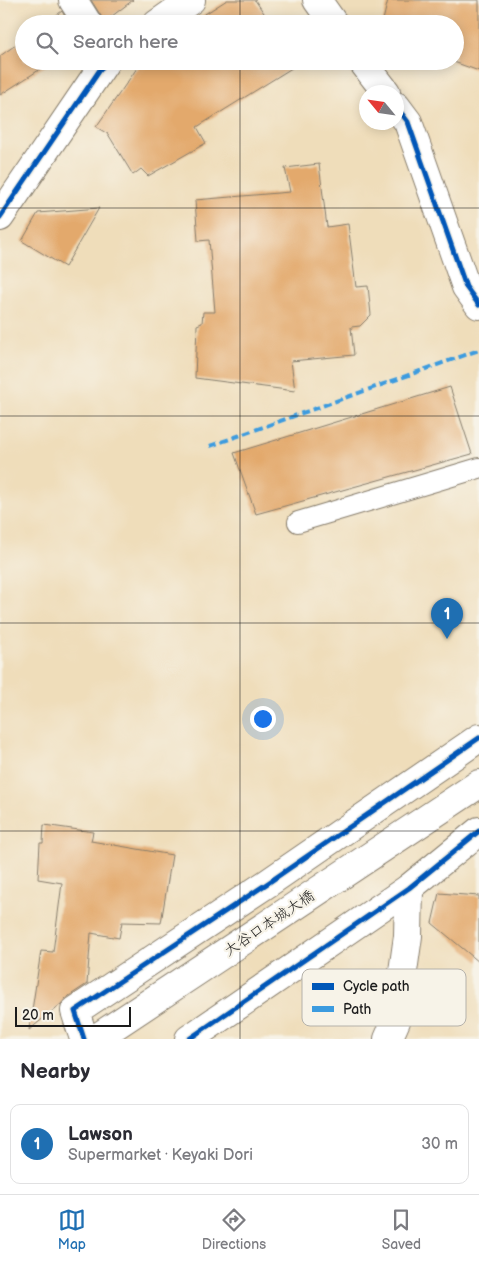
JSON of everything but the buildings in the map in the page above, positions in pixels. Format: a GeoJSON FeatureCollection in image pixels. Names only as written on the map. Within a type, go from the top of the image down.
{"type":"FeatureCollection","features":[{"type":"Feature","properties":{"kind":"street"},"geometry":{"type":"LineString","coordinates":[[73,0],[82,15]]}},
{"type":"Feature","properties":{"kind":"street"},"geometry":{"type":"LineString","coordinates":[[169,15],[191,0]]}},
{"type":"Feature","properties":{"kind":"street"},"geometry":{"type":"LineString","coordinates":[[317,0],[328,15]]}},
{"type":"Feature","properties":{"kind":"street"},"geometry":{"type":"LineString","coordinates":[[0,217],[100,70]]}},
{"type":"Feature","properties":{"kind":"street"},"geometry":{"type":"LineString","coordinates":[[369,70],[381,85]]}},
{"type":"Feature","properties":{"kind":"street"},"geometry":{"type":"LineString","coordinates":[[404,117],[408,122],[466,287],[479,305]]}},
{"type":"Feature","properties":{"kind":"street"},"geometry":{"type":"LineString","coordinates":[[84,1039],[75,1011],[268,884],[479,738]]}},
{"type":"Feature","properties":{"kind":"street","name":"大谷口本城大橋"},"geometry":{"type":"LineString","coordinates":[[95,1039],[479,784]]}},
{"type":"Feature","properties":{"kind":"street"},"geometry":{"type":"LineString","coordinates":[[189,1039],[409,888],[479,832]]}},
{"type":"Feature","properties":{"kind":"street"},"geometry":{"type":"LineString","coordinates":[[403,969],[408,936],[409,888]]}},
{"type":"Feature","properties":{"kind":"street"},"geometry":{"type":"LineString","coordinates":[[388,1039],[394,1026]]}},
{"type":"Feature","properties":{"kind":"lane"},"geometry":{"type":"LineString","coordinates":[[298,522],[479,468]]}},
{"type":"Feature","properties":{"kind":"marked path"},"geometry":{"type":"LineString","coordinates":[[210,446],[479,350]]}},
{"type":"Feature","properties":{"kind":"cycle path"},"geometry":{"type":"LineString","coordinates":[[0,217],[100,70]]}},
{"type":"Feature","properties":{"kind":"cycle path"},"geometry":{"type":"LineString","coordinates":[[404,117],[408,122],[466,287],[479,305]]}},
{"type":"Feature","properties":{"kind":"cycle path"},"geometry":{"type":"LineString","coordinates":[[84,1039],[75,1011],[268,883],[479,738]]}},
{"type":"Feature","properties":{"kind":"cycle path"},"geometry":{"type":"LineString","coordinates":[[189,1039],[409,888],[479,831]]}},
{"type":"Feature","properties":{"kind":"place","name":"Lawson"},"geometry":{"type":"Point","coordinates":[447,639]}}]}
